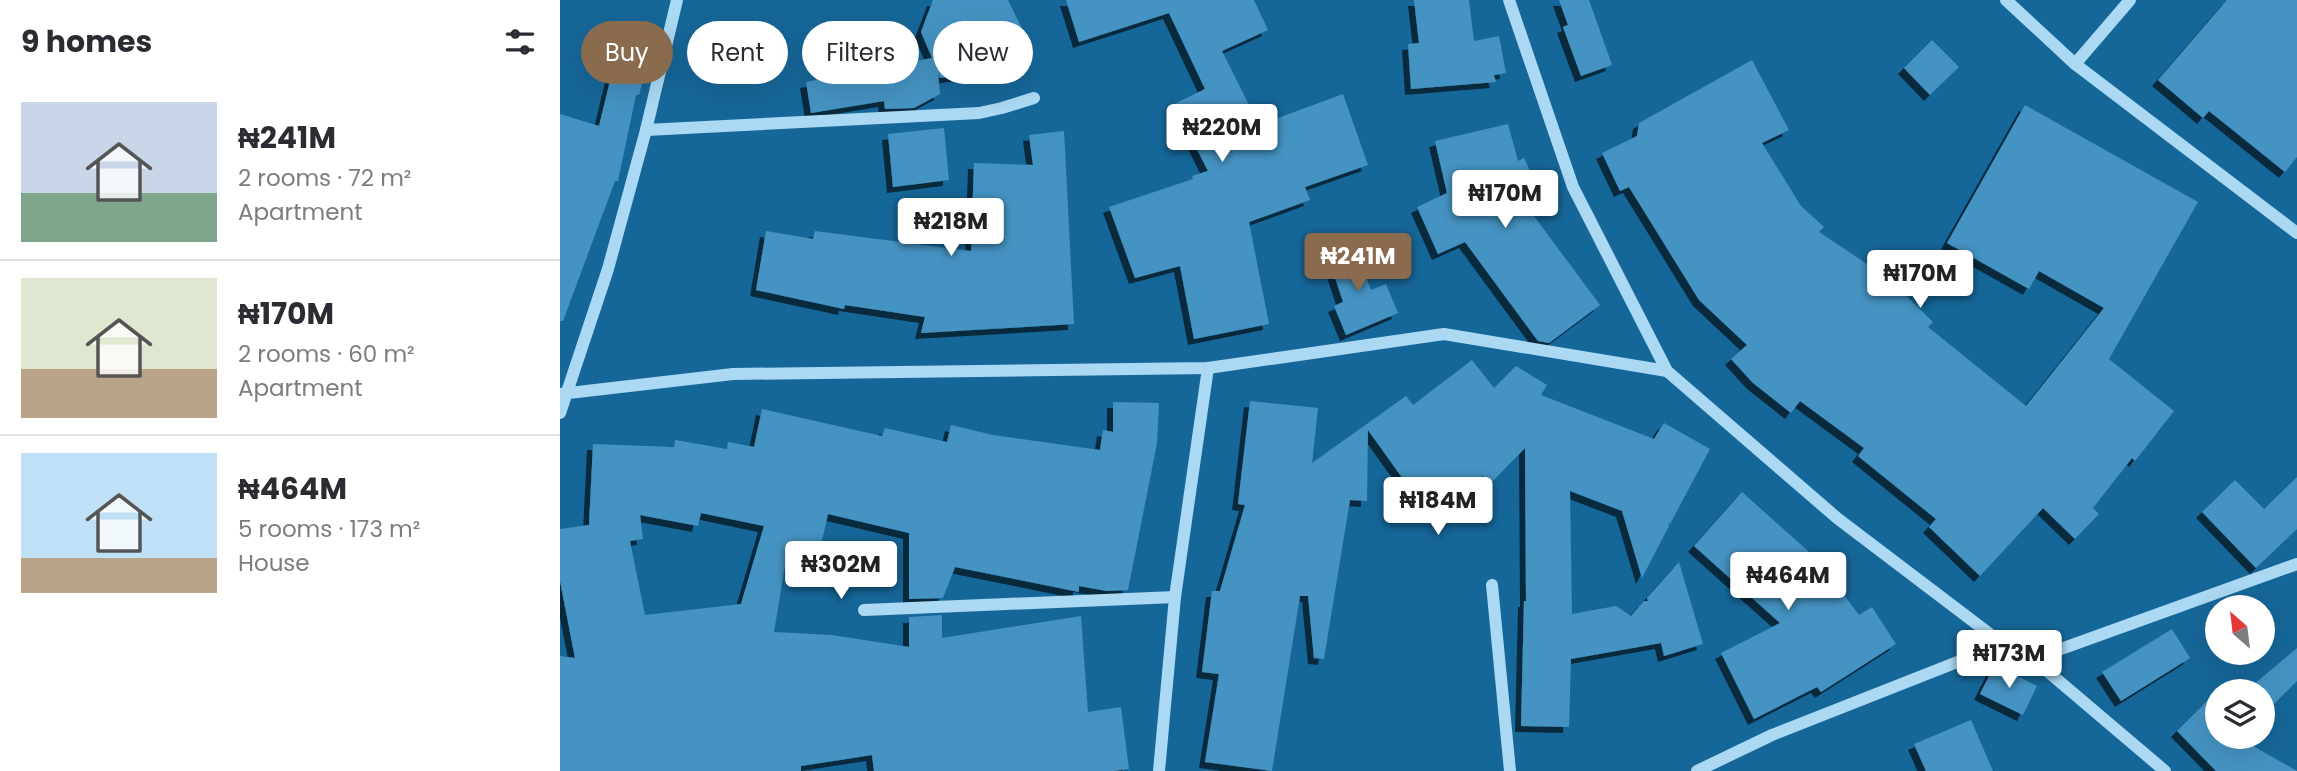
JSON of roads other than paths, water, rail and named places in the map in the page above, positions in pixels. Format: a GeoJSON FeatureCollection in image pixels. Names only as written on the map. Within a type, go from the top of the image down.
{"type":"FeatureCollection","features":[{"type":"Feature","properties":{"kind":"street"},"geometry":{"type":"LineString","coordinates":[[560,412],[562,394],[608,270],[646,130],[677,0]]}},
{"type":"Feature","properties":{"kind":"street"},"geometry":{"type":"LineString","coordinates":[[1509,0],[1573,187],[1667,371],[1837,518],[2004,644],[2033,659],[2165,771]]}},
{"type":"Feature","properties":{"kind":"street"},"geometry":{"type":"LineString","coordinates":[[2006,0],[2075,64],[2297,233]]}},
{"type":"Feature","properties":{"kind":"street"},"geometry":{"type":"LineString","coordinates":[[2075,64],[2130,0]]}},
{"type":"Feature","properties":{"kind":"street"},"geometry":{"type":"LineString","coordinates":[[646,130],[979,113],[1034,98]]}},
{"type":"Feature","properties":{"kind":"street"},"geometry":{"type":"LineString","coordinates":[[562,394],[733,374],[1209,368],[1444,334],[1667,371]]}},
{"type":"Feature","properties":{"kind":"street"},"geometry":{"type":"LineString","coordinates":[[1159,771],[1175,597],[1209,368]]}},
{"type":"Feature","properties":{"kind":"street"},"geometry":{"type":"LineString","coordinates":[[2033,659],[2297,564]]}},
{"type":"Feature","properties":{"kind":"street"},"geometry":{"type":"LineString","coordinates":[[1492,585],[1510,771]]}},
{"type":"Feature","properties":{"kind":"street"},"geometry":{"type":"LineString","coordinates":[[864,610],[1175,597]]}},
{"type":"Feature","properties":{"kind":"street"},"geometry":{"type":"LineString","coordinates":[[1697,771],[1772,735],[2004,644]]}}]}
